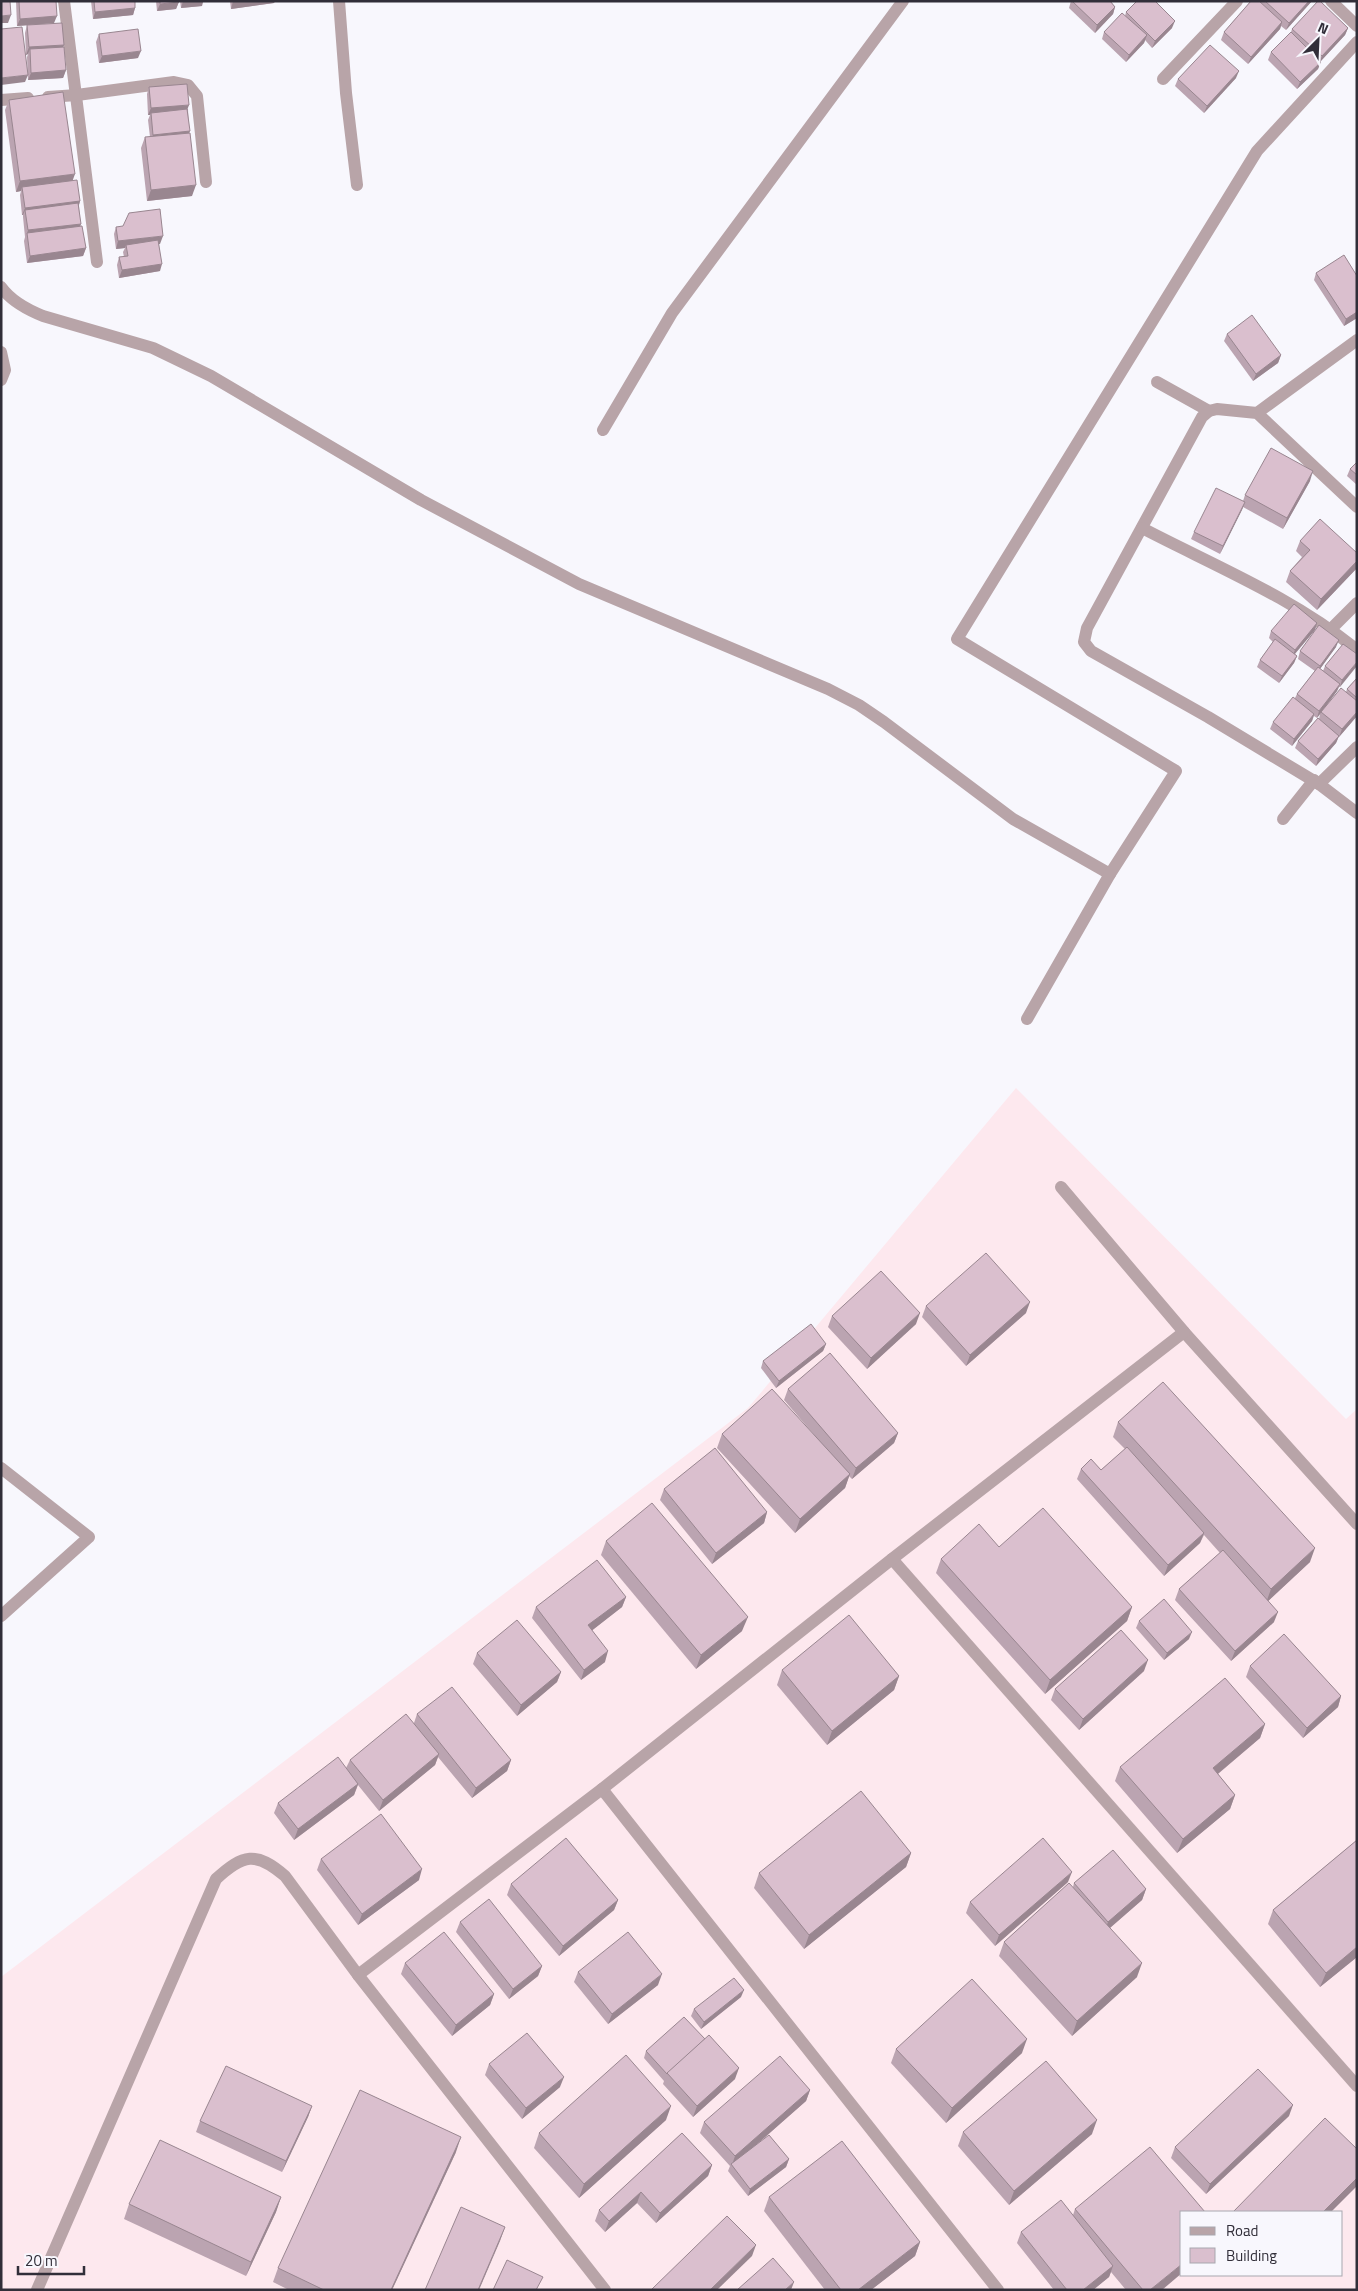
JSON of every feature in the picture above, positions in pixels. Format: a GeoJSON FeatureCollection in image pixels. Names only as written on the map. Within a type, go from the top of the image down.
{"type":"FeatureCollection","features":[{"type":"Feature","properties":{"kind":"street"},"geometry":{"type":"LineString","coordinates":[[64,1],[78,96],[97,262]]}},
{"type":"Feature","properties":{"kind":"street"},"geometry":{"type":"LineString","coordinates":[[339,1],[346,93],[357,185]]}},
{"type":"Feature","properties":{"kind":"street"},"geometry":{"type":"LineString","coordinates":[[603,430],[672,313],[903,1]]}},
{"type":"Feature","properties":{"kind":"street"},"geometry":{"type":"LineString","coordinates":[[1164,79],[1237,1]]}},
{"type":"Feature","properties":{"kind":"street"},"geometry":{"type":"LineString","coordinates":[[1331,1],[1357,26]]}},
{"type":"Feature","properties":{"kind":"street"},"geometry":{"type":"LineString","coordinates":[[1027,1019],[1110,874],[1176,771],[957,639],[1257,151],[1357,42]]}},
{"type":"Feature","properties":{"kind":"street"},"geometry":{"type":"LineString","coordinates":[[1,100],[78,96],[174,82],[188,85],[197,96],[206,182]]}},
{"type":"Feature","properties":{"kind":"street"},"geometry":{"type":"LineString","coordinates":[[1,288],[27,309],[43,316],[153,348],[183,361],[421,500],[579,584],[828,689],[859,705],[1013,819],[1110,874]]}},
{"type":"Feature","properties":{"kind":"street"},"geometry":{"type":"LineString","coordinates":[[1257,413],[1356,341]]}},
{"type":"Feature","properties":{"kind":"street"},"geometry":{"type":"LineString","coordinates":[[1,352],[5,370],[1,380]]}},
{"type":"Feature","properties":{"kind":"street"},"geometry":{"type":"LineString","coordinates":[[1157,382],[1209,411]]}},
{"type":"Feature","properties":{"kind":"street"},"geometry":{"type":"LineString","coordinates":[[1357,507],[1257,413],[1217,409],[1209,411],[1202,417],[1087,628],[1084,642],[1091,651],[1316,782],[1357,813]]}},
{"type":"Feature","properties":{"kind":"street"},"geometry":{"type":"LineString","coordinates":[[1142,528],[1279,599],[1331,629],[1357,650]]}},
{"type":"Feature","properties":{"kind":"street"},"geometry":{"type":"LineString","coordinates":[[1331,629],[1357,603]]}},
{"type":"Feature","properties":{"kind":"street"},"geometry":{"type":"LineString","coordinates":[[1283,819],[1316,782],[1357,747]]}},
{"type":"Feature","properties":{"kind":"street"},"geometry":{"type":"LineString","coordinates":[[1062,1188],[1184,1332],[1357,1524]]}},
{"type":"Feature","properties":{"kind":"street"},"geometry":{"type":"LineString","coordinates":[[358,1975],[602,1789],[892,1559],[1184,1332]]}},
{"type":"Feature","properties":{"kind":"street"},"geometry":{"type":"LineString","coordinates":[[1,1468],[89,1538],[1,1616]]}},
{"type":"Feature","properties":{"kind":"street"},"geometry":{"type":"LineString","coordinates":[[892,1559],[1357,2086]]}},
{"type":"Feature","properties":{"kind":"street"},"geometry":{"type":"LineString","coordinates":[[602,1789],[998,2290]]}},
{"type":"Feature","properties":{"kind":"street"},"geometry":{"type":"LineString","coordinates":[[37,2290],[216,1879],[234,1863],[254,1858],[270,1863],[285,1876],[358,1975],[605,2290]]}},
{"type":"Feature","properties":{"kind":"shaded area"},"geometry":{"type":"Polygon","coordinates":[[[1016,1088],[1346,1419],[1357,1409],[1357,2290],[1,2290],[1,1977],[748,1408],[1016,1088]]]}},
{"type":"Feature","properties":{"kind":"building"},"geometry":{"type":"Polygon","coordinates":[[[1,1],[10,1],[11,15],[1,16],[1,1]]]}},
{"type":"Feature","properties":{"kind":"building"},"geometry":{"type":"Polygon","coordinates":[[[19,1],[56,1],[57,16],[20,19],[19,1]]]}},
{"type":"Feature","properties":{"kind":"building"},"geometry":{"type":"Polygon","coordinates":[[[94,1],[135,1],[135,8],[95,12],[94,1]]]}},
{"type":"Feature","properties":{"kind":"building"},"geometry":{"type":"Polygon","coordinates":[[[160,1],[179,1],[179,2],[160,4],[160,1]]]}},
{"type":"Feature","properties":{"kind":"building"},"geometry":{"type":"Polygon","coordinates":[[[1072,1],[1110,1],[1115,7],[1097,25],[1072,1]]]}},
{"type":"Feature","properties":{"kind":"building"},"geometry":{"type":"Polygon","coordinates":[[[1137,1],[1155,1],[1175,21],[1155,41],[1126,12],[1137,1]]]}},
{"type":"Feature","properties":{"kind":"building"},"geometry":{"type":"Polygon","coordinates":[[[1251,1],[1259,1],[1282,22],[1251,57],[1224,32],[1251,1]]]}},
{"type":"Feature","properties":{"kind":"building"},"geometry":{"type":"Polygon","coordinates":[[[1265,1],[1309,1],[1289,23],[1265,1]]]}},
{"type":"Feature","properties":{"kind":"building"},"geometry":{"type":"Polygon","coordinates":[[[1318,1],[1348,28],[1322,56],[1292,29],[1318,1]]]}},
{"type":"Feature","properties":{"kind":"building"},"geometry":{"type":"Polygon","coordinates":[[[1122,13],[1147,35],[1129,55],[1104,32],[1122,13]]]}},
{"type":"Feature","properties":{"kind":"building"},"geometry":{"type":"Polygon","coordinates":[[[62,23],[64,45],[29,47],[27,25],[62,23]]]}},
{"type":"Feature","properties":{"kind":"building"},"geometry":{"type":"Polygon","coordinates":[[[22,27],[28,75],[1,78],[1,29],[22,27]]]}},
{"type":"Feature","properties":{"kind":"building"},"geometry":{"type":"Polygon","coordinates":[[[138,29],[141,51],[102,56],[99,34],[138,29]]]}},
{"type":"Feature","properties":{"kind":"building"},"geometry":{"type":"Polygon","coordinates":[[[1291,32],[1321,62],[1300,82],[1271,52],[1291,32]]]}},
{"type":"Feature","properties":{"kind":"building"},"geometry":{"type":"Polygon","coordinates":[[[1210,45],[1239,71],[1207,106],[1178,79],[1210,45]]]}},
{"type":"Feature","properties":{"kind":"building"},"geometry":{"type":"Polygon","coordinates":[[[64,47],[66,70],[31,73],[30,49],[64,47]]]}},
{"type":"Feature","properties":{"kind":"building"},"geometry":{"type":"Polygon","coordinates":[[[187,84],[189,105],[151,108],[149,87],[187,84]]]}},
{"type":"Feature","properties":{"kind":"building"},"geometry":{"type":"Polygon","coordinates":[[[63,92],[75,174],[20,181],[9,100],[63,92]]]}},
{"type":"Feature","properties":{"kind":"building"},"geometry":{"type":"Polygon","coordinates":[[[187,109],[190,131],[153,135],[151,113],[187,109]]]}},
{"type":"Feature","properties":{"kind":"building"},"geometry":{"type":"Polygon","coordinates":[[[190,133],[196,185],[151,190],[145,137],[190,133]]]}},
{"type":"Feature","properties":{"kind":"building"},"geometry":{"type":"Polygon","coordinates":[[[77,180],[80,201],[25,208],[22,187],[77,180]]]}},
{"type":"Feature","properties":{"kind":"building"},"geometry":{"type":"Polygon","coordinates":[[[78,203],[81,224],[28,230],[25,210],[78,203]]]}},
{"type":"Feature","properties":{"kind":"building"},"geometry":{"type":"Polygon","coordinates":[[[160,209],[163,236],[118,241],[116,227],[123,226],[129,213],[160,209]]]}},
{"type":"Feature","properties":{"kind":"building"},"geometry":{"type":"Polygon","coordinates":[[[82,226],[86,248],[30,256],[27,233],[82,226]]]}},
{"type":"Feature","properties":{"kind":"building"},"geometry":{"type":"Polygon","coordinates":[[[158,240],[162,264],[122,270],[119,257],[128,256],[126,245],[158,240]]]}},
{"type":"Feature","properties":{"kind":"building"},"geometry":{"type":"Polygon","coordinates":[[[1344,255],[1357,276],[1357,312],[1346,319],[1316,273],[1344,255]]]}},
{"type":"Feature","properties":{"kind":"building"},"geometry":{"type":"Polygon","coordinates":[[[1252,315],[1281,355],[1256,374],[1227,334],[1252,315]]]}},
{"type":"Feature","properties":{"kind":"building"},"geometry":{"type":"Polygon","coordinates":[[[1271,448],[1313,471],[1287,518],[1245,495],[1271,448]]]}},
{"type":"Feature","properties":{"kind":"building"},"geometry":{"type":"Polygon","coordinates":[[[1357,462],[1357,475],[1350,469],[1357,462]]]}},
{"type":"Feature","properties":{"kind":"building"},"geometry":{"type":"Polygon","coordinates":[[[1216,488],[1245,502],[1223,546],[1194,532],[1216,488]]]}},
{"type":"Feature","properties":{"kind":"building"},"geometry":{"type":"Polygon","coordinates":[[[1320,519],[1357,553],[1357,561],[1321,599],[1290,571],[1310,550],[1300,541],[1320,519]]]}},
{"type":"Feature","properties":{"kind":"building"},"geometry":{"type":"Polygon","coordinates":[[[1294,604],[1317,623],[1295,650],[1271,631],[1294,604]]]}},
{"type":"Feature","properties":{"kind":"building"},"geometry":{"type":"Polygon","coordinates":[[[1319,625],[1339,640],[1320,666],[1300,651],[1319,625]]]}},
{"type":"Feature","properties":{"kind":"building"},"geometry":{"type":"Polygon","coordinates":[[[1275,639],[1297,656],[1282,676],[1260,660],[1275,639]]]}},
{"type":"Feature","properties":{"kind":"building"},"geometry":{"type":"Polygon","coordinates":[[[1343,644],[1357,654],[1357,662],[1342,680],[1325,666],[1343,644]]]}},
{"type":"Feature","properties":{"kind":"building"},"geometry":{"type":"Polygon","coordinates":[[[1318,667],[1340,684],[1319,711],[1297,694],[1318,667]]]}},
{"type":"Feature","properties":{"kind":"building"},"geometry":{"type":"Polygon","coordinates":[[[1357,678],[1357,698],[1347,689],[1357,678]]]}},
{"type":"Feature","properties":{"kind":"building"},"geometry":{"type":"Polygon","coordinates":[[[1341,688],[1357,701],[1357,712],[1342,729],[1321,712],[1341,688]]]}},
{"type":"Feature","properties":{"kind":"building"},"geometry":{"type":"Polygon","coordinates":[[[1293,697],[1314,714],[1294,739],[1273,722],[1293,697]]]}},
{"type":"Feature","properties":{"kind":"building"},"geometry":{"type":"Polygon","coordinates":[[[1318,718],[1339,736],[1318,759],[1298,741],[1318,718]]]}},
{"type":"Feature","properties":{"kind":"building"},"geometry":{"type":"Polygon","coordinates":[[[986,1253],[1030,1302],[970,1355],[926,1306],[986,1253]]]}},
{"type":"Feature","properties":{"kind":"building"},"geometry":{"type":"Polygon","coordinates":[[[881,1271],[920,1313],[871,1358],[832,1316],[881,1271]]]}},
{"type":"Feature","properties":{"kind":"building"},"geometry":{"type":"Polygon","coordinates":[[[811,1324],[826,1344],[779,1381],[763,1361],[811,1324]]]}},
{"type":"Feature","properties":{"kind":"building"},"geometry":{"type":"Polygon","coordinates":[[[830,1353],[898,1433],[856,1468],[788,1389],[830,1353]]]}},
{"type":"Feature","properties":{"kind":"building"},"geometry":{"type":"Polygon","coordinates":[[[1163,1382],[1315,1548],[1271,1589],[1118,1422],[1163,1382]]]}},
{"type":"Feature","properties":{"kind":"building"},"geometry":{"type":"Polygon","coordinates":[[[772,1389],[850,1474],[800,1519],[722,1434],[772,1389]]]}},
{"type":"Feature","properties":{"kind":"building"},"geometry":{"type":"Polygon","coordinates":[[[1127,1447],[1204,1533],[1168,1565],[1081,1469],[1091,1459],[1101,1470],[1127,1447]]]}},
{"type":"Feature","properties":{"kind":"building"},"geometry":{"type":"Polygon","coordinates":[[[715,1448],[767,1512],[716,1553],[664,1489],[715,1448]]]}},
{"type":"Feature","properties":{"kind":"building"},"geometry":{"type":"Polygon","coordinates":[[[652,1503],[748,1617],[701,1655],[606,1541],[652,1503]]]}},
{"type":"Feature","properties":{"kind":"building"},"geometry":{"type":"Polygon","coordinates":[[[1043,1508],[1132,1607],[1050,1680],[941,1559],[979,1524],[999,1547],[1043,1508]]]}},
{"type":"Feature","properties":{"kind":"building"},"geometry":{"type":"Polygon","coordinates":[[[1223,1550],[1278,1612],[1235,1651],[1179,1589],[1223,1550]]]}},
{"type":"Feature","properties":{"kind":"building"},"geometry":{"type":"Polygon","coordinates":[[[597,1560],[626,1597],[588,1625],[608,1651],[584,1670],[536,1607],[597,1560]]]}},
{"type":"Feature","properties":{"kind":"building"},"geometry":{"type":"Polygon","coordinates":[[[1164,1599],[1192,1632],[1167,1653],[1139,1621],[1164,1599]]]}},
{"type":"Feature","properties":{"kind":"building"},"geometry":{"type":"Polygon","coordinates":[[[849,1615],[899,1676],[832,1731],[782,1670],[849,1615]]]}},
{"type":"Feature","properties":{"kind":"building"},"geometry":{"type":"Polygon","coordinates":[[[517,1620],[561,1672],[521,1705],[477,1653],[517,1620]]]}},
{"type":"Feature","properties":{"kind":"building"},"geometry":{"type":"Polygon","coordinates":[[[1121,1630],[1148,1660],[1083,1719],[1055,1689],[1121,1630]]]}},
{"type":"Feature","properties":{"kind":"building"},"geometry":{"type":"Polygon","coordinates":[[[1284,1634],[1341,1696],[1307,1728],[1250,1666],[1284,1634]]]}},
{"type":"Feature","properties":{"kind":"building"},"geometry":{"type":"Polygon","coordinates":[[[1225,1678],[1265,1724],[1213,1768],[1235,1795],[1183,1839],[1120,1767],[1225,1678]]]}},
{"type":"Feature","properties":{"kind":"building"},"geometry":{"type":"Polygon","coordinates":[[[452,1687],[511,1760],[476,1788],[417,1714],[452,1687]]]}},
{"type":"Feature","properties":{"kind":"building"},"geometry":{"type":"Polygon","coordinates":[[[406,1714],[439,1754],[383,1800],[350,1760],[406,1714]]]}},
{"type":"Feature","properties":{"kind":"building"},"geometry":{"type":"Polygon","coordinates":[[[338,1757],[358,1784],[298,1829],[278,1803],[338,1757]]]}},
{"type":"Feature","properties":{"kind":"building"},"geometry":{"type":"Polygon","coordinates":[[[861,1791],[911,1853],[809,1935],[759,1873],[861,1791]]]}},
{"type":"Feature","properties":{"kind":"building"},"geometry":{"type":"Polygon","coordinates":[[[381,1814],[422,1869],[362,1914],[321,1859],[381,1814]]]}},
{"type":"Feature","properties":{"kind":"building"},"geometry":{"type":"Polygon","coordinates":[[[566,1838],[618,1900],[563,1946],[511,1884],[566,1838]]]}},
{"type":"Feature","properties":{"kind":"building"},"geometry":{"type":"Polygon","coordinates":[[[1043,1838],[1072,1872],[999,1935],[970,1902],[1043,1838]]]}},
{"type":"Feature","properties":{"kind":"building"},"geometry":{"type":"Polygon","coordinates":[[[1357,1840],[1357,1947],[1326,1973],[1273,1910],[1357,1840]]]}},
{"type":"Feature","properties":{"kind":"building"},"geometry":{"type":"Polygon","coordinates":[[[1113,1850],[1146,1889],[1108,1922],[1074,1883],[1113,1850]]]}},
{"type":"Feature","properties":{"kind":"building"},"geometry":{"type":"Polygon","coordinates":[[[1069,1883],[1142,1963],[1077,2021],[1004,1942],[1069,1883]]]}},
{"type":"Feature","properties":{"kind":"building"},"geometry":{"type":"Polygon","coordinates":[[[489,1899],[542,1966],[513,1989],[460,1922],[489,1899]]]}},
{"type":"Feature","properties":{"kind":"building"},"geometry":{"type":"Polygon","coordinates":[[[444,1932],[494,1994],[456,2025],[405,1963],[444,1932]]]}},
{"type":"Feature","properties":{"kind":"building"},"geometry":{"type":"Polygon","coordinates":[[[628,1932],[662,1974],[612,2014],[578,1972],[628,1932]]]}},
{"type":"Feature","properties":{"kind":"building"},"geometry":{"type":"Polygon","coordinates":[[[734,1978],[744,1990],[704,2022],[694,2009],[734,1978]]]}},
{"type":"Feature","properties":{"kind":"building"},"geometry":{"type":"Polygon","coordinates":[[[972,1979],[1027,2039],[952,2108],[896,2049],[972,1979]]]}},
{"type":"Feature","properties":{"kind":"building"},"geometry":{"type":"Polygon","coordinates":[[[684,2017],[705,2039],[667,2074],[646,2051],[684,2017]]]}},
{"type":"Feature","properties":{"kind":"building"},"geometry":{"type":"Polygon","coordinates":[[[527,2033],[564,2077],[526,2108],[489,2064],[527,2033]]]}},
{"type":"Feature","properties":{"kind":"building"},"geometry":{"type":"Polygon","coordinates":[[[709,2035],[739,2068],[697,2106],[667,2073],[709,2035]]]}},
{"type":"Feature","properties":{"kind":"building"},"geometry":{"type":"Polygon","coordinates":[[[626,2055],[671,2106],[584,2184],[539,2133],[626,2055]]]}},
{"type":"Feature","properties":{"kind":"building"},"geometry":{"type":"Polygon","coordinates":[[[780,2056],[810,2090],[735,2156],[704,2122],[780,2056]]]}},
{"type":"Feature","properties":{"kind":"building"},"geometry":{"type":"Polygon","coordinates":[[[1046,2061],[1097,2120],[1014,2191],[963,2132],[1046,2061]]]}},
{"type":"Feature","properties":{"kind":"building"},"geometry":{"type":"Polygon","coordinates":[[[226,2066],[312,2106],[286,2161],[200,2121],[226,2066]]]}},
{"type":"Feature","properties":{"kind":"building"},"geometry":{"type":"Polygon","coordinates":[[[1258,2069],[1293,2105],[1210,2184],[1175,2147],[1258,2069]]]}},
{"type":"Feature","properties":{"kind":"building"},"geometry":{"type":"Polygon","coordinates":[[[360,2090],[461,2137],[391,2290],[324,2290],[278,2268],[360,2090]]]}},
{"type":"Feature","properties":{"kind":"building"},"geometry":{"type":"Polygon","coordinates":[[[1325,2118],[1357,2149],[1357,2178],[1324,2211],[1234,2211],[1325,2118]]]}},
{"type":"Feature","properties":{"kind":"building"},"geometry":{"type":"Polygon","coordinates":[[[682,2133],[712,2165],[660,2213],[641,2192],[609,2221],[599,2210],[682,2133]]]}},
{"type":"Feature","properties":{"kind":"building"},"geometry":{"type":"Polygon","coordinates":[[[769,2135],[789,2159],[750,2189],[731,2164],[769,2135]]]}},
{"type":"Feature","properties":{"kind":"building"},"geometry":{"type":"Polygon","coordinates":[[[160,2140],[281,2197],[251,2262],[129,2204],[160,2140]]]}},
{"type":"Feature","properties":{"kind":"building"},"geometry":{"type":"Polygon","coordinates":[[[842,2141],[920,2242],[858,2290],[841,2290],[769,2197],[842,2141]]]}},
{"type":"Feature","properties":{"kind":"building"},"geometry":{"type":"Polygon","coordinates":[[[1150,2147],[1204,2211],[1180,2211],[1180,2266],[1150,2290],[1143,2290],[1075,2209],[1150,2147]]]}},
{"type":"Feature","properties":{"kind":"building"},"geometry":{"type":"Polygon","coordinates":[[[1061,2200],[1113,2266],[1083,2290],[1067,2290],[1021,2232],[1061,2200]]]}},
{"type":"Feature","properties":{"kind":"building"},"geometry":{"type":"Polygon","coordinates":[[[461,2207],[505,2227],[478,2290],[425,2290],[461,2207]]]}},
{"type":"Feature","properties":{"kind":"building"},"geometry":{"type":"Polygon","coordinates":[[[727,2216],[756,2245],[710,2290],[652,2289],[727,2216]]]}},
{"type":"Feature","properties":{"kind":"building"},"geometry":{"type":"Polygon","coordinates":[[[773,2258],[794,2282],[785,2290],[737,2290],[773,2258]]]}},
{"type":"Feature","properties":{"kind":"building"},"geometry":{"type":"Polygon","coordinates":[[[507,2260],[543,2277],[536,2290],[493,2290],[507,2260]]]}}]}
